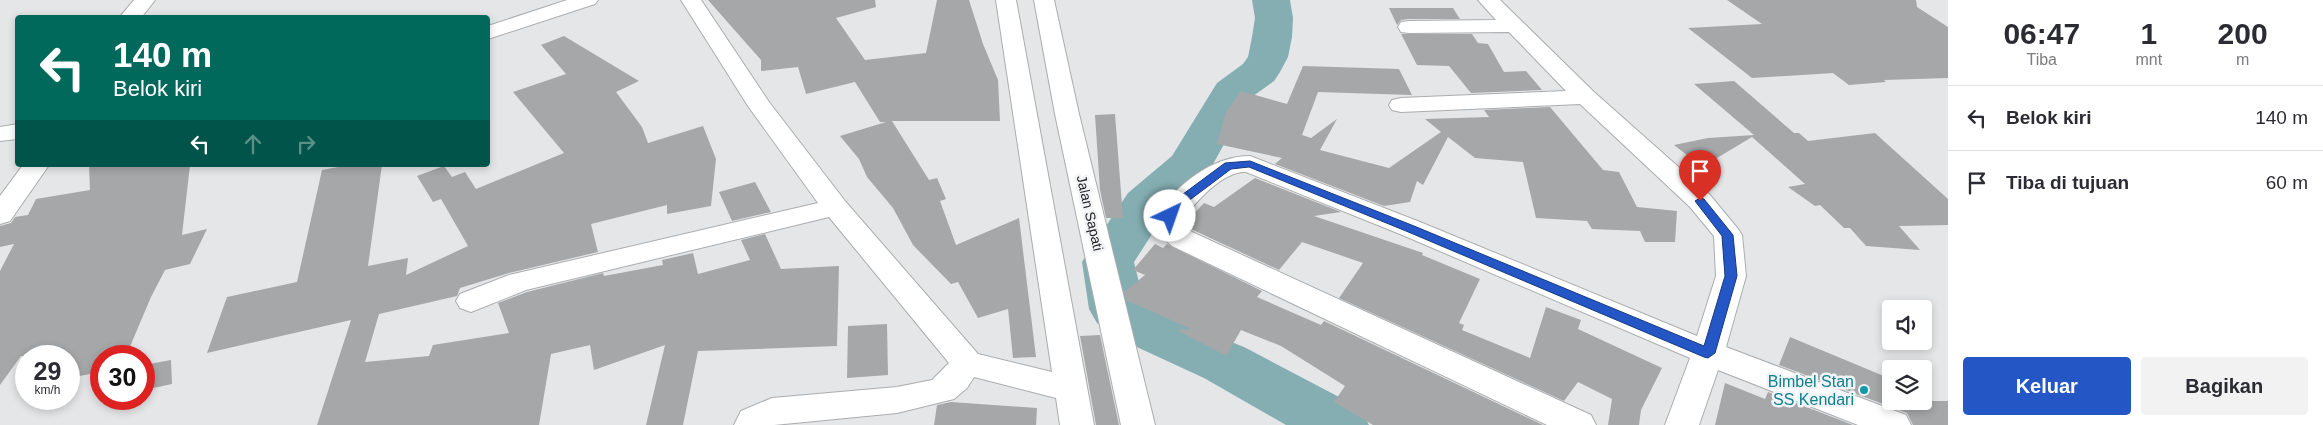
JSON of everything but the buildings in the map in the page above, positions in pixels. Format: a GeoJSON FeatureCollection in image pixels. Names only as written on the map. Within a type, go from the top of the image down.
{"type":"FeatureCollection","features":[{"type":"Feature","properties":{"kind":"main road"},"geometry":{"type":"LineString","coordinates":[[132,15],[145,0]]}},
{"type":"Feature","properties":{"kind":"main road"},"geometry":{"type":"LineString","coordinates":[[490,17],[548,0]]}},
{"type":"Feature","properties":{"kind":"main road"},"geometry":{"type":"LineString","coordinates":[[490,32],[588,0]]}},
{"type":"Feature","properties":{"kind":"main road"},"geometry":{"type":"LineString","coordinates":[[691,0],[760,106],[835,207],[967,363],[1072,389]]}},
{"type":"Feature","properties":{"kind":"main road"},"geometry":{"type":"LineString","coordinates":[[1006,0],[1077,425]]}},
{"type":"Feature","properties":{"kind":"main road","name":"Jalan Sapati"},"geometry":{"type":"LineString","coordinates":[[1044,0],[1067,114],[1138,425]]}},
{"type":"Feature","properties":{"kind":"main road"},"geometry":{"type":"LineString","coordinates":[[1488,0],[1512,26],[1586,97],[1700,201],[1728,235],[1731,276],[1708,353],[1682,425]]}},
{"type":"Feature","properties":{"kind":"main road"},"geometry":{"type":"LineString","coordinates":[[1409,27],[1512,26]]}},
{"type":"Feature","properties":{"kind":"main road"},"geometry":{"type":"LineString","coordinates":[[1401,105],[1586,97]]}},
{"type":"Feature","properties":{"kind":"main road"},"geometry":{"type":"LineString","coordinates":[[0,152],[14,135]]}},
{"type":"Feature","properties":{"kind":"main road"},"geometry":{"type":"LineString","coordinates":[[1579,425],[1182,239],[1171,229],[1170,216],[1179,203],[1228,166],[1250,164],[1410,228],[1708,353],[1894,425]]}},
{"type":"Feature","properties":{"kind":"main road"},"geometry":{"type":"LineString","coordinates":[[0,215],[35,167]]}},
{"type":"Feature","properties":{"kind":"main road"},"geometry":{"type":"LineString","coordinates":[[471,301],[496,288],[521,280],[588,267],[835,207]]}},
{"type":"Feature","properties":{"kind":"main road"},"geometry":{"type":"LineString","coordinates":[[751,425],[753,420],[772,411],[897,400],[942,390],[955,379],[967,363]]}},
{"type":"Feature","properties":{"kind":"waterway"},"geometry":{"type":"LineString","coordinates":[[1271,0],[1274,18],[1272,37],[1268,57],[1259,72],[1232,92],[1190,165],[1146,204],[1108,262],[1117,309],[1159,334],[1225,363],[1338,425]]}},
{"type":"Feature","properties":{"kind":"place","name":"Bimbel Stan SS Kendari"},"geometry":{"type":"Point","coordinates":[1864,390]}},
{"type":"Feature","properties":{"kind":"route"},"geometry":{"type":"LineString","coordinates":[[1170,216],[1179,203],[1228,166],[1250,164],[1410,228],[1708,353],[1731,276],[1728,235],[1700,201]]}}]}
